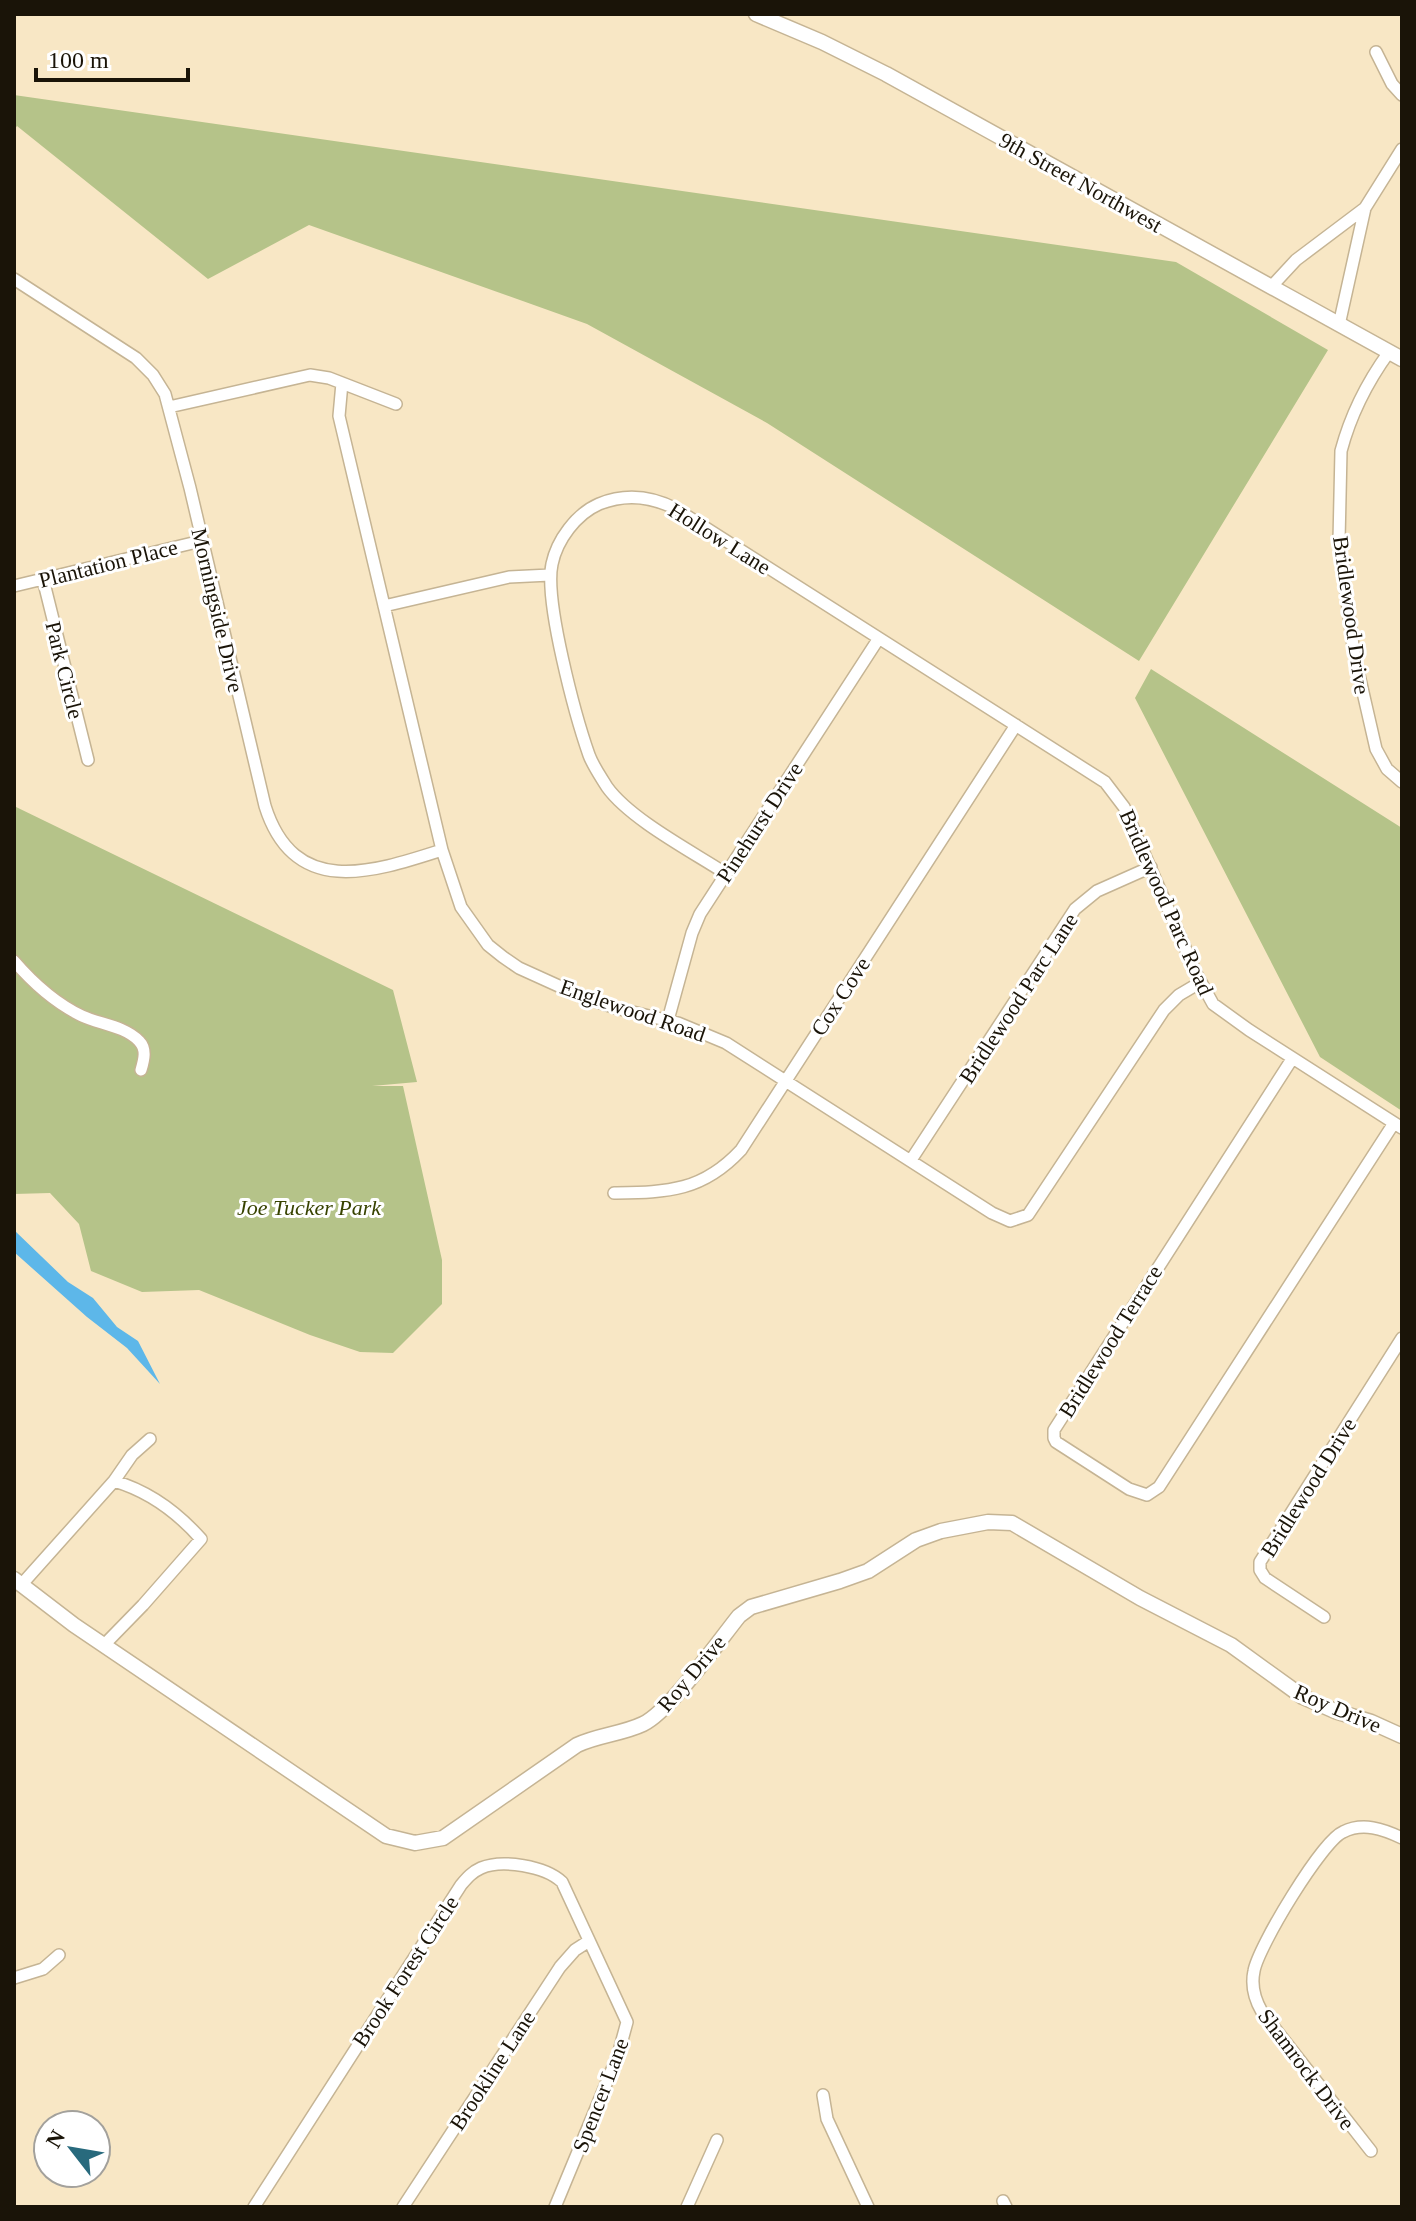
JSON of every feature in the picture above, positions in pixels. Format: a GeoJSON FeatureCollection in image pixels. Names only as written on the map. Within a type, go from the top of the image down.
{"type":"FeatureCollection","features":[{"type":"Feature","properties":{"kind":"street","name":"9th Street Northwest"},"geometry":{"type":"LineString","coordinates":[[756,14],[886,74],[1395,356]]}},
{"type":"Feature","properties":{"kind":"street"},"geometry":{"type":"LineString","coordinates":[[1376,52],[1392,84],[1402,95]]}},
{"type":"Feature","properties":{"kind":"street"},"geometry":{"type":"LineString","coordinates":[[1339,325],[1365,208],[1402,149]]}},
{"type":"Feature","properties":{"kind":"street"},"geometry":{"type":"LineString","coordinates":[[1271,287],[1296,260],[1365,208]]}},
{"type":"Feature","properties":{"kind":"street","name":"Morningside Drive"},"geometry":{"type":"LineString","coordinates":[[14,279],[136,358],[153,375],[169,407],[265,806],[280,841],[296,857],[313,867],[348,874],[442,850]]}},
{"type":"Feature","properties":{"kind":"street","name":"Bridlewood Drive"},"geometry":{"type":"LineString","coordinates":[[1395,356],[1357,408],[1344,439],[1341,451],[1339,541],[1352,639],[1373,738],[1387,769],[1402,782]]}},
{"type":"Feature","properties":{"kind":"street"},"geometry":{"type":"LineString","coordinates":[[169,407],[301,376],[319,376],[396,404]]}},
{"type":"Feature","properties":{"kind":"street","name":"Englewood Road"},"geometry":{"type":"LineString","coordinates":[[342,383],[339,416],[442,850],[461,907],[488,945],[503,957],[519,968],[593,1001],[668,1020],[726,1043],[787,1079],[1002,1219],[1022,1219],[1036,1203],[1157,1018],[1179,995],[1201,982]]}},
{"type":"Feature","properties":{"kind":"street","name":"Hollow Lane"},"geometry":{"type":"LineString","coordinates":[[725,873],[633,813],[609,790],[590,757],[553,613],[550,575],[557,548],[572,524],[587,510],[618,499],[648,498],[676,509],[1016,725]]}},
{"type":"Feature","properties":{"kind":"street","name":"Plantation Place"},"geometry":{"type":"LineString","coordinates":[[14,586],[201,541]]}},
{"type":"Feature","properties":{"kind":"street"},"geometry":{"type":"LineString","coordinates":[[384,606],[509,577],[550,575]]}},
{"type":"Feature","properties":{"kind":"street","name":"Park Circle"},"geometry":{"type":"LineString","coordinates":[[43,579],[88,760]]}},
{"type":"Feature","properties":{"kind":"street","name":"Pinehurst Drive"},"geometry":{"type":"LineString","coordinates":[[668,1020],[700,914],[879,638]]}},
{"type":"Feature","properties":{"kind":"street","name":"Bridlewood Parc Road"},"geometry":{"type":"LineString","coordinates":[[1016,725],[1111,787],[1124,807],[1213,1004],[1292,1059],[1398,1126]]}},
{"type":"Feature","properties":{"kind":"street","name":"Cox Cove"},"geometry":{"type":"LineString","coordinates":[[614,1193],[673,1190],[701,1182],[741,1150],[1016,725]]}},
{"type":"Feature","properties":{"kind":"street","name":"Bridlewood Parc Lane"},"geometry":{"type":"LineString","coordinates":[[911,1160],[1075,909],[1097,891],[1151,867]]}},
{"type":"Feature","properties":{"kind":"street"},"geometry":{"type":"LineString","coordinates":[[14,961],[33,982],[63,1005],[82,1016],[127,1032],[139,1041],[144,1054],[141,1070]]}},
{"type":"Feature","properties":{"kind":"street","name":"Bridlewood Terrace"},"geometry":{"type":"LineString","coordinates":[[1292,1059],[1054,1430],[1056,1442],[1129,1489],[1147,1495],[1159,1487],[1398,1126]]}},
{"type":"Feature","properties":{"kind":"street","name":"Bridlewood Drive"},"geometry":{"type":"LineString","coordinates":[[1324,1617],[1265,1578],[1260,1562],[1402,1338]]}},
{"type":"Feature","properties":{"kind":"street"},"geometry":{"type":"LineString","coordinates":[[18,1581],[150,1439]]}},
{"type":"Feature","properties":{"kind":"street"},"geometry":{"type":"LineString","coordinates":[[104,1645],[201,1539],[185,1521],[140,1490],[114,1481]]}},
{"type":"Feature","properties":{"kind":"street","name":"Roy Drive"},"geometry":{"type":"LineString","coordinates":[[18,1581],[104,1645],[386,1836],[407,1843],[443,1838],[577,1745],[650,1720],[667,1704],[739,1616],[751,1607],[868,1571],[916,1540],[963,1525],[1003,1521],[1019,1526],[1091,1570],[1231,1645],[1303,1697],[1402,1736]]}},
{"type":"Feature","properties":{"kind":"street","name":"Shamrock Drive"},"geometry":{"type":"LineString","coordinates":[[1371,2151],[1262,2012],[1254,1992],[1254,1970],[1258,1957],[1292,1897],[1333,1839],[1346,1830],[1362,1827],[1380,1829],[1402,1838]]}},
{"type":"Feature","properties":{"kind":"street","name":"Brook Forest Circle"},"geometry":{"type":"LineString","coordinates":[[254,2207],[472,1872],[491,1864],[506,1864],[553,1875],[565,1887],[589,1941]]}},
{"type":"Feature","properties":{"kind":"street","name":"Brookline Lane"},"geometry":{"type":"LineString","coordinates":[[403,2207],[560,1967],[575,1950],[589,1941]]}},
{"type":"Feature","properties":{"kind":"street","name":"Spencer Lane"},"geometry":{"type":"LineString","coordinates":[[555,2207],[625,2037],[627,2022],[589,1941]]}},
{"type":"Feature","properties":{"kind":"street"},"geometry":{"type":"LineString","coordinates":[[14,1978],[43,1969],[59,1955]]}},
{"type":"Feature","properties":{"kind":"street"},"geometry":{"type":"LineString","coordinates":[[823,2095],[827,2119],[868,2207]]}},
{"type":"Feature","properties":{"kind":"street"},"geometry":{"type":"LineString","coordinates":[[687,2207],[717,2140]]}},
{"type":"Feature","properties":{"kind":"green space"},"geometry":{"type":"Polygon","coordinates":[[[14,95],[1176,262],[1328,350],[1139,661],[767,423],[587,324],[309,225],[208,279],[17,126],[14,130],[14,95]]]}},
{"type":"Feature","properties":{"kind":"green space"},"geometry":{"type":"Polygon","coordinates":[[[1151,669],[1402,828],[1402,1111],[1320,1057],[1135,698],[1151,669]]]}},
{"type":"Feature","properties":{"kind":"green space","name":"Joe Tucker Park"},"geometry":{"type":"Polygon","coordinates":[[[14,806],[393,990],[417,1082],[372,1086],[403,1086],[442,1260],[442,1304],[393,1353],[360,1352],[199,1290],[142,1292],[91,1271],[79,1224],[50,1193],[14,1194],[14,806]]]}},
{"type":"Feature","properties":{"kind":"water"},"geometry":{"type":"Polygon","coordinates":[[[14,1230],[68,1282],[93,1298],[117,1327],[138,1341],[160,1384],[127,1348],[14,1252],[14,1230]]]}}]}
